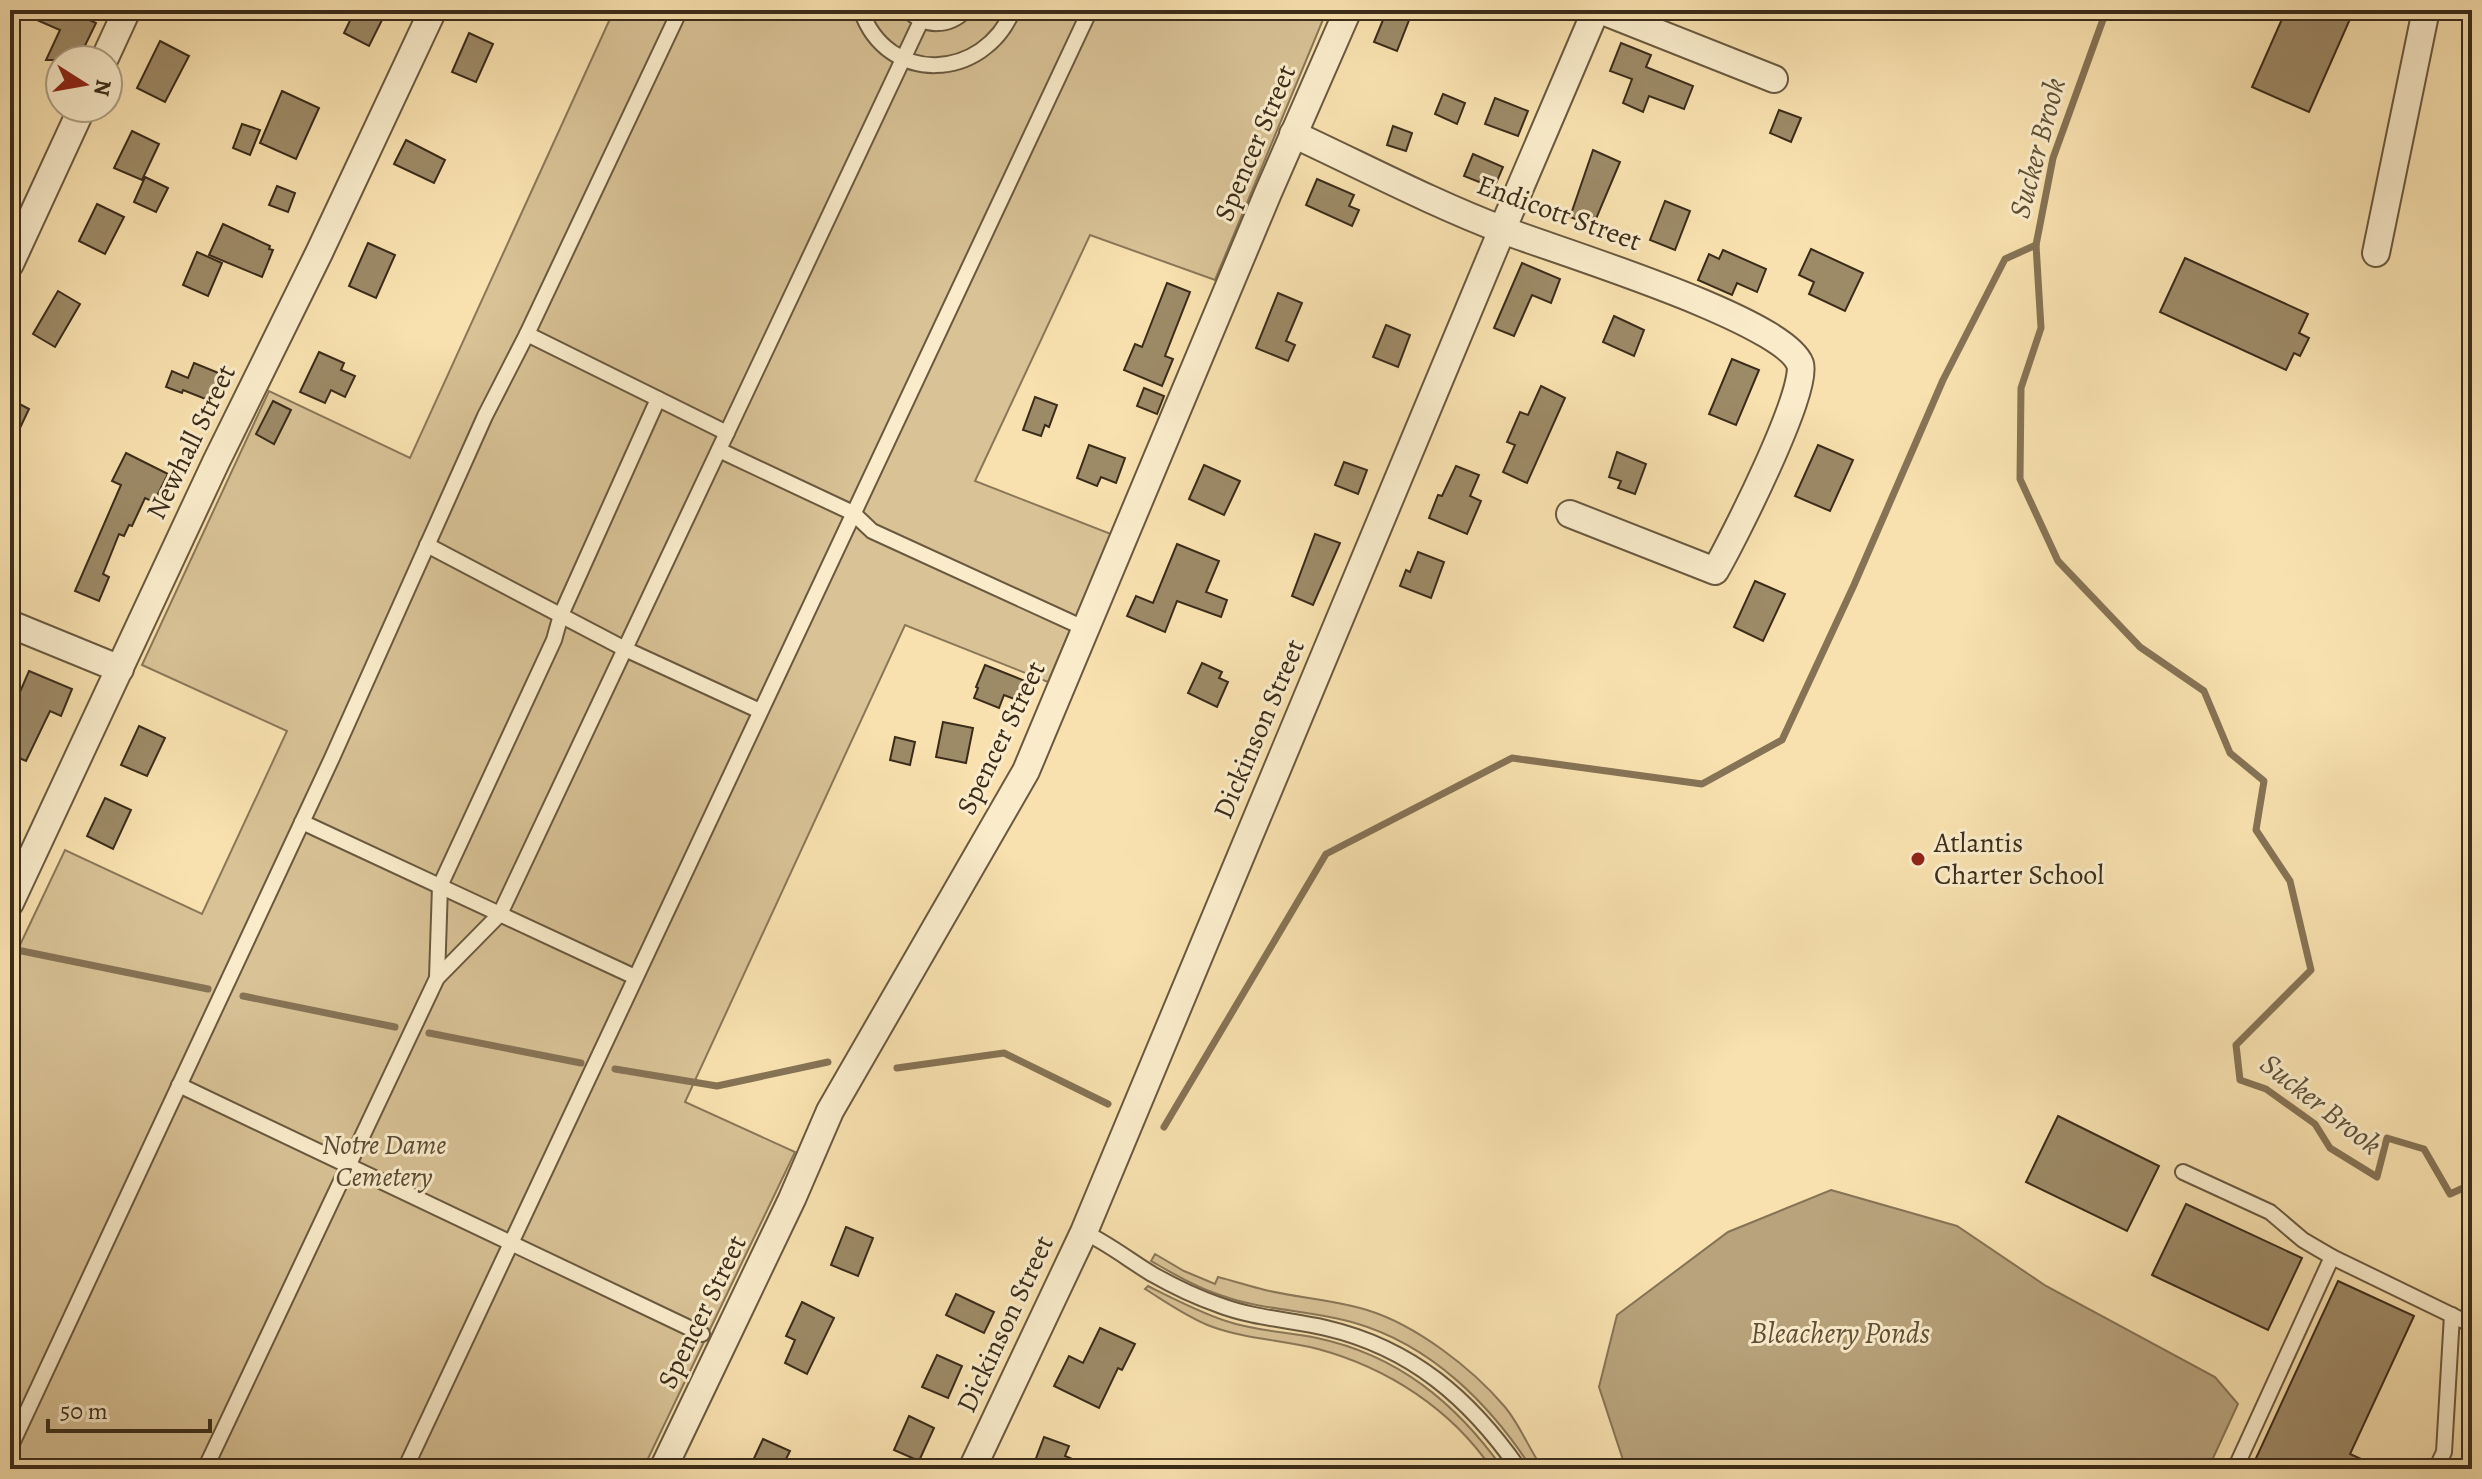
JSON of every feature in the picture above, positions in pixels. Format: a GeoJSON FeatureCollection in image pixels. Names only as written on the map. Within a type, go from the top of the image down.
{"type":"FeatureCollection","features":[{"type":"Feature","properties":{"kind":"street"},"geometry":{"type":"LineString","coordinates":[[111,44],[127,10]]}},
{"type":"Feature","properties":{"kind":"street","name":"Newhall Street"},"geometry":{"type":"LineString","coordinates":[[10,903],[433,10]]}},
{"type":"Feature","properties":{"kind":"street","name":"Spencer Street"},"geometry":{"type":"LineString","coordinates":[[663,1469],[792,1199],[830,1111],[1026,771],[1348,10]]}},
{"type":"Feature","properties":{"kind":"street"},"geometry":{"type":"LineString","coordinates":[[1598,10],[1774,79]]}},
{"type":"Feature","properties":{"kind":"street","name":"Dickinson Street"},"geometry":{"type":"LineString","coordinates":[[972,1469],[1084,1232],[1502,230],[1598,10]]}},
{"type":"Feature","properties":{"kind":"street"},"geometry":{"type":"LineString","coordinates":[[2376,253],[2426,10]]}},
{"type":"Feature","properties":{"kind":"street"},"geometry":{"type":"LineString","coordinates":[[10,264],[75,124]]}},
{"type":"Feature","properties":{"kind":"street","name":"Endicott Street"},"geometry":{"type":"LineString","coordinates":[[1293,134],[1502,230],[1656,282],[1755,329],[1781,344],[1797,360],[1801,374],[1791,412],[1715,571],[1570,514]]}},
{"type":"Feature","properties":{"kind":"street"},"geometry":{"type":"LineString","coordinates":[[10,624],[120,669]]}},
{"type":"Feature","properties":{"kind":"lane"},"geometry":{"type":"LineString","coordinates":[[10,1448],[302,822],[485,416],[680,10]]}},
{"type":"Feature","properties":{"kind":"lane"},"geometry":{"type":"LineString","coordinates":[[861,10],[872,33],[887,48],[923,65],[942,66],[969,58],[993,43],[1005,29],[1013,10]]}},
{"type":"Feature","properties":{"kind":"lane"},"geometry":{"type":"LineString","coordinates":[[908,10],[921,21],[933,24],[947,23],[966,10]]}},
{"type":"Feature","properties":{"kind":"lane"},"geometry":{"type":"LineString","coordinates":[[405,1469],[1090,10]]}},
{"type":"Feature","properties":{"kind":"lane"},"geometry":{"type":"LineString","coordinates":[[205,1469],[437,978],[500,914],[921,21]]}},
{"type":"Feature","properties":{"kind":"lane"},"geometry":{"type":"LineString","coordinates":[[527,334],[727,433]]}},
{"type":"Feature","properties":{"kind":"lane"},"geometry":{"type":"LineString","coordinates":[[437,978],[440,886],[554,640],[561,615],[658,399]]}},
{"type":"Feature","properties":{"kind":"lane"},"geometry":{"type":"LineString","coordinates":[[719,450],[853,513],[872,531],[1086,629]]}},
{"type":"Feature","properties":{"kind":"lane"},"geometry":{"type":"LineString","coordinates":[[427,545],[625,649],[760,711]]}},
{"type":"Feature","properties":{"kind":"lane"},"geometry":{"type":"LineString","coordinates":[[302,822],[635,977]]}},
{"type":"Feature","properties":{"kind":"lane"},"geometry":{"type":"LineString","coordinates":[[179,1085],[702,1334]]}},
{"type":"Feature","properties":{"kind":"lane"},"geometry":{"type":"LineString","coordinates":[[2183,1172],[2270,1212],[2303,1240],[2332,1257],[2472,1325]]}},
{"type":"Feature","properties":{"kind":"lane"},"geometry":{"type":"LineString","coordinates":[[1084,1232],[1102,1240],[1153,1274],[1219,1305],[1239,1312],[1355,1335],[1398,1354],[1444,1384],[1474,1410],[1519,1469]]}},
{"type":"Feature","properties":{"kind":"lane"},"geometry":{"type":"LineString","coordinates":[[2235,1469],[2332,1257]]}},
{"type":"Feature","properties":{"kind":"lane"},"geometry":{"type":"LineString","coordinates":[[2436,1469],[2444,1452],[2452,1315]]}},
{"type":"Feature","properties":{"kind":"green space","name":"Notre Dame Cemetery"},"geometry":{"type":"Polygon","coordinates":[[[614,10],[1327,10],[1215,280],[1090,235],[975,481],[1111,534],[1048,682],[905,625],[685,1102],[795,1152],[643,1469],[10,1469],[10,966],[65,850],[202,914],[287,731],[142,665],[269,391],[410,458],[614,10]]]}},
{"type":"Feature","properties":{"kind":"green space"},"geometry":{"type":"Polygon","coordinates":[[[1155,1254],[1215,1284],[1218,1277],[1265,1290],[1354,1307],[1405,1326],[1460,1363],[1492,1392],[1510,1414],[1543,1469],[1532,1469],[1478,1400],[1409,1346],[1355,1323],[1255,1305],[1213,1293],[1151,1261],[1155,1254]]]}},
{"type":"Feature","properties":{"kind":"green space"},"geometry":{"type":"Polygon","coordinates":[[[1148,1286],[1226,1321],[1317,1338],[1374,1356],[1423,1385],[1445,1403],[1466,1423],[1503,1469],[1492,1469],[1457,1428],[1393,1379],[1318,1349],[1210,1326],[1145,1289],[1148,1286]]]}},
{"type":"Feature","properties":{"kind":"water","name":"Bleachery Ponds"},"geometry":{"type":"Polygon","coordinates":[[[1831,1190],[1957,1226],[2046,1286],[2215,1377],[2238,1404],[2208,1469],[1626,1469],[1599,1387],[1617,1315],[1728,1232],[1831,1190]]]}},
{"type":"Feature","properties":{"kind":"building"},"geometry":{"type":"Polygon","coordinates":[[[14,10],[89,10],[85,18],[96,23],[86,44],[53,44],[60,30],[14,10]]]}},
{"type":"Feature","properties":{"kind":"building"},"geometry":{"type":"Polygon","coordinates":[[[355,10],[387,10],[369,46],[344,33],[355,10]]]}},
{"type":"Feature","properties":{"kind":"building"},"geometry":{"type":"Polygon","coordinates":[[[1387,10],[1413,10],[1397,51],[1374,42],[1387,10]]]}},
{"type":"Feature","properties":{"kind":"building"},"geometry":{"type":"Polygon","coordinates":[[[2286,10],[2354,10],[2309,112],[2252,87],[2286,10]]]}},
{"type":"Feature","properties":{"kind":"building"},"geometry":{"type":"Polygon","coordinates":[[[469,33],[493,44],[476,82],[452,72],[469,33]]]}},
{"type":"Feature","properties":{"kind":"building"},"geometry":{"type":"Polygon","coordinates":[[[160,41],[189,56],[165,102],[137,88],[160,41]]]}},
{"type":"Feature","properties":{"kind":"building"},"geometry":{"type":"Polygon","coordinates":[[[1621,43],[1651,55],[1646,67],[1693,86],[1684,109],[1649,96],[1643,112],[1623,103],[1632,79],[1610,71],[1621,43]]]}},
{"type":"Feature","properties":{"kind":"building"},"geometry":{"type":"Polygon","coordinates":[[[282,91],[319,108],[296,159],[260,143],[282,91]]]}},
{"type":"Feature","properties":{"kind":"building"},"geometry":{"type":"Polygon","coordinates":[[[1443,94],[1465,103],[1457,124],[1435,114],[1443,94]]]}},
{"type":"Feature","properties":{"kind":"building"},"geometry":{"type":"Polygon","coordinates":[[[1495,98],[1528,111],[1518,136],[1485,124],[1495,98]]]}},
{"type":"Feature","properties":{"kind":"building"},"geometry":{"type":"Polygon","coordinates":[[[1779,110],[1801,118],[1791,142],[1770,133],[1779,110]]]}},
{"type":"Feature","properties":{"kind":"building"},"geometry":{"type":"Polygon","coordinates":[[[242,124],[260,130],[250,155],[233,148],[242,124]]]}},
{"type":"Feature","properties":{"kind":"building"},"geometry":{"type":"Polygon","coordinates":[[[1393,126],[1412,133],[1406,151],[1387,145],[1393,126]]]}},
{"type":"Feature","properties":{"kind":"building"},"geometry":{"type":"Polygon","coordinates":[[[132,131],[159,144],[142,180],[114,168],[132,131]]]}},
{"type":"Feature","properties":{"kind":"building"},"geometry":{"type":"Polygon","coordinates":[[[406,140],[445,160],[434,183],[394,164],[406,140]]]}},
{"type":"Feature","properties":{"kind":"building"},"geometry":{"type":"Polygon","coordinates":[[[1593,150],[1620,162],[1593,226],[1570,217],[1593,150]]]}},
{"type":"Feature","properties":{"kind":"building"},"geometry":{"type":"Polygon","coordinates":[[[1473,154],[1503,167],[1494,188],[1464,176],[1473,154]]]}},
{"type":"Feature","properties":{"kind":"building"},"geometry":{"type":"Polygon","coordinates":[[[145,177],[168,188],[156,212],[134,202],[145,177]]]}},
{"type":"Feature","properties":{"kind":"building"},"geometry":{"type":"Polygon","coordinates":[[[1317,179],[1354,195],[1349,206],[1359,210],[1352,226],[1306,205],[1317,179]]]}},
{"type":"Feature","properties":{"kind":"building"},"geometry":{"type":"Polygon","coordinates":[[[277,186],[295,193],[288,212],[269,205],[277,186]]]}},
{"type":"Feature","properties":{"kind":"building"},"geometry":{"type":"Polygon","coordinates":[[[1665,201],[1690,211],[1675,250],[1650,240],[1665,201]]]}},
{"type":"Feature","properties":{"kind":"building"},"geometry":{"type":"Polygon","coordinates":[[[97,204],[124,217],[105,254],[79,241],[97,204]]]}},
{"type":"Feature","properties":{"kind":"building"},"geometry":{"type":"Polygon","coordinates":[[[223,224],[273,250],[262,277],[209,255],[223,224]]]}},
{"type":"Feature","properties":{"kind":"building"},"geometry":{"type":"Polygon","coordinates":[[[368,243],[395,255],[376,298],[349,286],[368,243]]]}},
{"type":"Feature","properties":{"kind":"building"},"geometry":{"type":"Polygon","coordinates":[[[1811,249],[1863,273],[1845,311],[1809,294],[1814,282],[1799,275],[1811,249]]]}},
{"type":"Feature","properties":{"kind":"building"},"geometry":{"type":"Polygon","coordinates":[[[1723,250],[1766,269],[1757,292],[1737,283],[1732,295],[1698,280],[1709,254],[1719,259],[1723,250]]]}},
{"type":"Feature","properties":{"kind":"building"},"geometry":{"type":"Polygon","coordinates":[[[197,252],[222,263],[208,296],[183,285],[197,252]]]}},
{"type":"Feature","properties":{"kind":"building"},"geometry":{"type":"Polygon","coordinates":[[[2185,258],[2308,314],[2299,333],[2309,338],[2300,356],[2294,353],[2286,370],[2160,312],[2185,258]]]}},
{"type":"Feature","properties":{"kind":"building"},"geometry":{"type":"Polygon","coordinates":[[[1522,263],[1560,279],[1551,303],[1532,295],[1514,336],[1494,328],[1522,263]]]}},
{"type":"Feature","properties":{"kind":"building"},"geometry":{"type":"Polygon","coordinates":[[[1167,283],[1190,292],[1165,356],[1173,359],[1162,386],[1124,370],[1135,344],[1142,347],[1167,283]]]}},
{"type":"Feature","properties":{"kind":"building"},"geometry":{"type":"Polygon","coordinates":[[[58,291],[80,304],[55,347],[33,334],[58,291]]]}},
{"type":"Feature","properties":{"kind":"building"},"geometry":{"type":"Polygon","coordinates":[[[1278,293],[1302,303],[1286,341],[1295,345],[1288,361],[1256,348],[1278,293]]]}},
{"type":"Feature","properties":{"kind":"building"},"geometry":{"type":"Polygon","coordinates":[[[1614,316],[1644,330],[1634,356],[1603,342],[1614,316]]]}},
{"type":"Feature","properties":{"kind":"building"},"geometry":{"type":"Polygon","coordinates":[[[1386,325],[1410,335],[1398,367],[1373,357],[1386,325]]]}},
{"type":"Feature","properties":{"kind":"building"},"geometry":{"type":"Polygon","coordinates":[[[319,352],[344,363],[341,370],[355,376],[345,397],[331,390],[325,403],[300,392],[319,352]]]}},
{"type":"Feature","properties":{"kind":"building"},"geometry":{"type":"Polygon","coordinates":[[[1732,359],[1759,370],[1736,425],[1709,414],[1732,359]]]}},
{"type":"Feature","properties":{"kind":"building"},"geometry":{"type":"Polygon","coordinates":[[[194,363],[226,376],[213,402],[166,387],[172,371],[188,378],[194,363]]]}},
{"type":"Feature","properties":{"kind":"building"},"geometry":{"type":"Polygon","coordinates":[[[1541,386],[1565,398],[1527,483],[1503,472],[1515,445],[1507,442],[1520,412],[1528,415],[1541,386]]]}},
{"type":"Feature","properties":{"kind":"building"},"geometry":{"type":"Polygon","coordinates":[[[1144,388],[1164,396],[1157,414],[1137,406],[1144,388]]]}},
{"type":"Feature","properties":{"kind":"building"},"geometry":{"type":"Polygon","coordinates":[[[1035,397],[1057,405],[1049,427],[1045,425],[1041,436],[1023,430],[1035,397]]]}},
{"type":"Feature","properties":{"kind":"building"},"geometry":{"type":"Polygon","coordinates":[[[10,399],[29,409],[10,449],[10,399]]]}},
{"type":"Feature","properties":{"kind":"building"},"geometry":{"type":"Polygon","coordinates":[[[273,401],[291,410],[274,444],[256,434],[273,401]]]}},
{"type":"Feature","properties":{"kind":"building"},"geometry":{"type":"Polygon","coordinates":[[[1089,445],[1125,458],[1116,483],[1101,477],[1097,486],[1077,478],[1089,445]]]}},
{"type":"Feature","properties":{"kind":"building"},"geometry":{"type":"Polygon","coordinates":[[[1818,445],[1853,460],[1830,511],[1795,496],[1818,445]]]}},
{"type":"Feature","properties":{"kind":"building"},"geometry":{"type":"Polygon","coordinates":[[[1617,452],[1646,464],[1635,494],[1618,488],[1621,481],[1609,477],[1617,452]]]}},
{"type":"Feature","properties":{"kind":"building"},"geometry":{"type":"Polygon","coordinates":[[[126,453],[168,474],[154,502],[145,498],[132,526],[129,525],[124,536],[119,534],[103,574],[109,577],[99,601],[75,591],[121,485],[112,481],[126,453]]]}},
{"type":"Feature","properties":{"kind":"building"},"geometry":{"type":"Polygon","coordinates":[[[1344,462],[1367,470],[1358,494],[1335,485],[1344,462]]]}},
{"type":"Feature","properties":{"kind":"building"},"geometry":{"type":"Polygon","coordinates":[[[1204,465],[1240,481],[1224,515],[1189,499],[1204,465]]]}},
{"type":"Feature","properties":{"kind":"building"},"geometry":{"type":"Polygon","coordinates":[[[1456,466],[1479,475],[1470,496],[1481,501],[1467,534],[1429,518],[1438,495],[1442,496],[1456,466]]]}},
{"type":"Feature","properties":{"kind":"building"},"geometry":{"type":"Polygon","coordinates":[[[1315,534],[1340,543],[1313,605],[1292,596],[1315,534]]]}},
{"type":"Feature","properties":{"kind":"building"},"geometry":{"type":"Polygon","coordinates":[[[1177,544],[1219,561],[1206,592],[1227,600],[1221,617],[1177,601],[1165,632],[1127,616],[1136,596],[1153,603],[1177,544]]]}},
{"type":"Feature","properties":{"kind":"building"},"geometry":{"type":"Polygon","coordinates":[[[1418,552],[1444,562],[1431,598],[1400,586],[1418,552]]]}},
{"type":"Feature","properties":{"kind":"building"},"geometry":{"type":"Polygon","coordinates":[[[1755,581],[1785,594],[1763,641],[1734,627],[1755,581]]]}},
{"type":"Feature","properties":{"kind":"building"},"geometry":{"type":"Polygon","coordinates":[[[1202,663],[1222,672],[1219,678],[1228,682],[1217,707],[1188,693],[1202,663]]]}},
{"type":"Feature","properties":{"kind":"building"},"geometry":{"type":"Polygon","coordinates":[[[985,665],[1030,683],[1022,702],[1004,695],[999,708],[974,698],[985,665]]]}},
{"type":"Feature","properties":{"kind":"building"},"geometry":{"type":"Polygon","coordinates":[[[29,671],[72,689],[61,716],[50,711],[26,761],[10,754],[10,715],[29,671]]]}},
{"type":"Feature","properties":{"kind":"building"},"geometry":{"type":"Polygon","coordinates":[[[943,722],[973,728],[966,763],[936,757],[943,722]]]}},
{"type":"Feature","properties":{"kind":"building"},"geometry":{"type":"Polygon","coordinates":[[[139,726],[165,738],[147,776],[121,765],[139,726]]]}},
{"type":"Feature","properties":{"kind":"building"},"geometry":{"type":"Polygon","coordinates":[[[895,737],[915,742],[910,765],[890,760],[895,737]]]}},
{"type":"Feature","properties":{"kind":"building"},"geometry":{"type":"Polygon","coordinates":[[[105,798],[131,810],[113,849],[87,836],[105,798]]]}},
{"type":"Feature","properties":{"kind":"building"},"geometry":{"type":"Polygon","coordinates":[[[2058,1116],[2159,1166],[2127,1231],[2026,1182],[2058,1116]]]}},
{"type":"Feature","properties":{"kind":"building"},"geometry":{"type":"Polygon","coordinates":[[[2186,1204],[2302,1258],[2268,1330],[2152,1275],[2186,1204]]]}},
{"type":"Feature","properties":{"kind":"building"},"geometry":{"type":"Polygon","coordinates":[[[846,1227],[873,1238],[858,1276],[831,1265],[846,1227]]]}},
{"type":"Feature","properties":{"kind":"building"},"geometry":{"type":"Polygon","coordinates":[[[2338,1281],[2414,1316],[2350,1454],[2383,1469],[2251,1469],[2338,1281]]]}},
{"type":"Feature","properties":{"kind":"building"},"geometry":{"type":"Polygon","coordinates":[[[956,1294],[994,1312],[984,1333],[946,1315],[956,1294]]]}},
{"type":"Feature","properties":{"kind":"building"},"geometry":{"type":"Polygon","coordinates":[[[802,1302],[834,1318],[807,1374],[785,1363],[795,1340],[786,1336],[802,1302]]]}},
{"type":"Feature","properties":{"kind":"building"},"geometry":{"type":"Polygon","coordinates":[[[1100,1328],[1135,1344],[1122,1370],[1118,1368],[1099,1408],[1054,1386],[1069,1356],[1083,1363],[1100,1328]]]}},
{"type":"Feature","properties":{"kind":"building"},"geometry":{"type":"Polygon","coordinates":[[[937,1355],[962,1366],[948,1398],[922,1387],[937,1355]]]}},
{"type":"Feature","properties":{"kind":"building"},"geometry":{"type":"Polygon","coordinates":[[[909,1416],[934,1428],[919,1461],[894,1450],[909,1416]]]}},
{"type":"Feature","properties":{"kind":"building"},"geometry":{"type":"Polygon","coordinates":[[[1044,1437],[1069,1446],[1065,1456],[1096,1469],[1032,1469],[1044,1437]]]}},
{"type":"Feature","properties":{"kind":"building"},"geometry":{"type":"Polygon","coordinates":[[[763,1439],[790,1451],[781,1469],[749,1469],[763,1439]]]}},
{"type":"Feature","properties":{"kind":"waterway","name":"Sucker Brook"},"geometry":{"type":"LineString","coordinates":[[2103,10],[2105,14],[2053,158],[2036,245],[2041,328],[2021,388],[2020,479],[2058,561],[2140,647],[2204,691],[2230,753],[2264,781],[2256,830],[2290,881],[2311,970],[2236,1045],[2240,1080],[2266,1089],[2315,1124],[2330,1148],[2377,1177],[2387,1138],[2424,1149],[2450,1194],[2472,1184]]}},
{"type":"Feature","properties":{"kind":"waterway"},"geometry":{"type":"LineString","coordinates":[[1164,1127],[1326,854],[1512,758],[1702,784],[1782,740],[1854,585],[1943,380],[2005,259],[2036,245]]}},
{"type":"Feature","properties":{"kind":"waterway"},"geometry":{"type":"LineString","coordinates":[[17,950],[208,989]]}},
{"type":"Feature","properties":{"kind":"waterway"},"geometry":{"type":"LineString","coordinates":[[243,996],[395,1027]]}},
{"type":"Feature","properties":{"kind":"waterway"},"geometry":{"type":"LineString","coordinates":[[429,1033],[581,1063]]}},
{"type":"Feature","properties":{"kind":"waterway"},"geometry":{"type":"LineString","coordinates":[[897,1068],[1004,1053],[1108,1104]]}},
{"type":"Feature","properties":{"kind":"waterway"},"geometry":{"type":"LineString","coordinates":[[615,1069],[717,1086],[828,1062]]}},
{"type":"Feature","properties":{"kind":"place","name":"Atlantis Charter School"},"geometry":{"type":"Point","coordinates":[1918,859]}}]}
